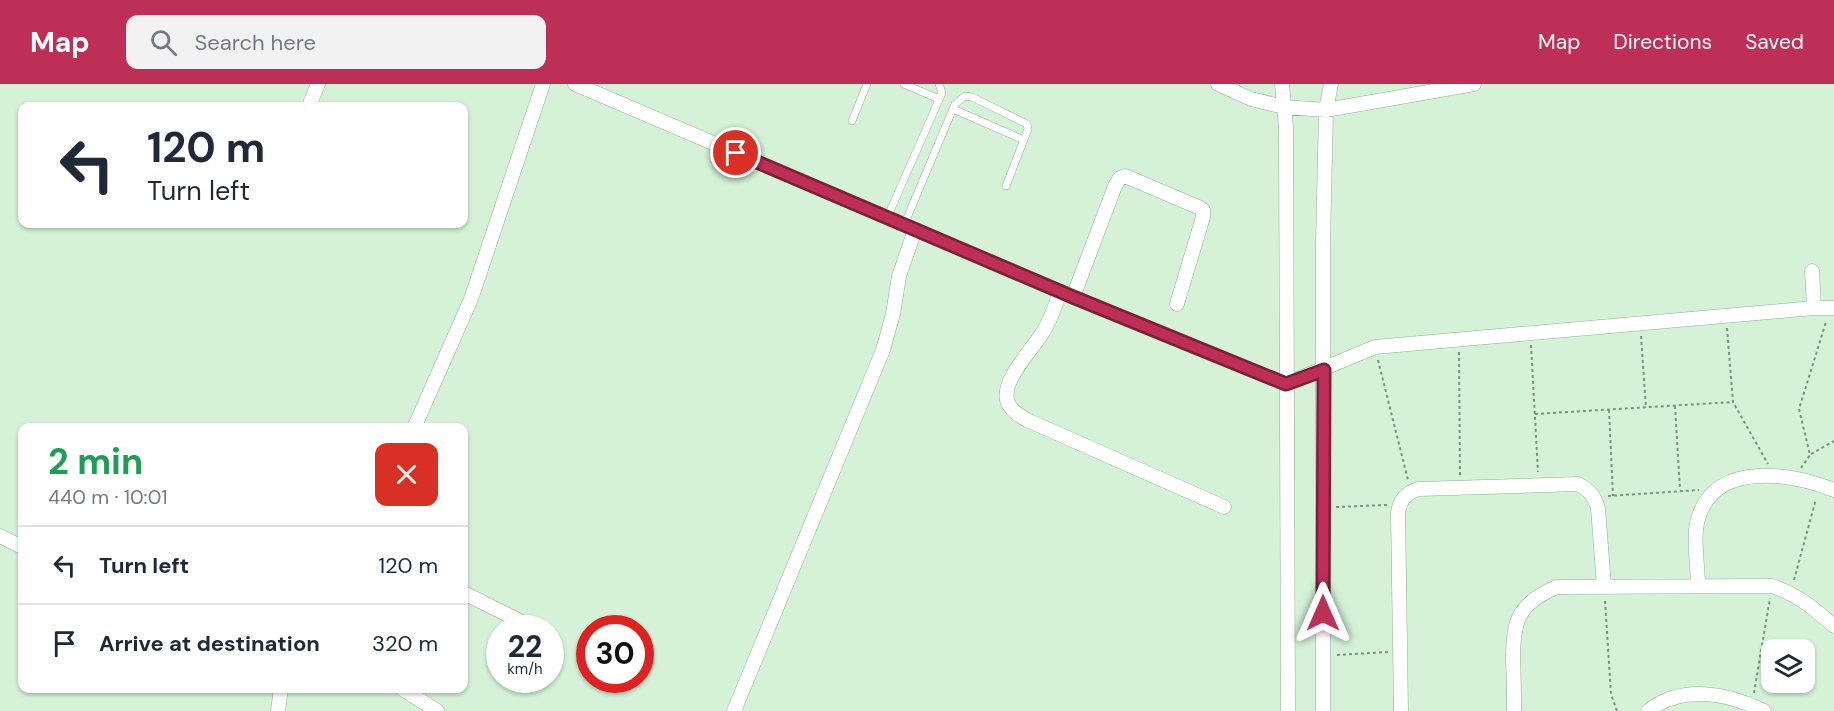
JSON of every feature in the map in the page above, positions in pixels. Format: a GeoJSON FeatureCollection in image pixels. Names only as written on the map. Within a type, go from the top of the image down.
{"type":"FeatureCollection","features":[{"type":"Feature","properties":{"kind":"street"},"geometry":{"type":"LineString","coordinates":[[311,102],[318,84]]}},
{"type":"Feature","properties":{"kind":"street"},"geometry":{"type":"LineString","coordinates":[[416,423],[471,299],[543,84]]}},
{"type":"Feature","properties":{"kind":"street"},"geometry":{"type":"LineString","coordinates":[[574,84],[596,88],[1066,295],[1286,384],[1324,370],[1374,347],[1832,308]]}},
{"type":"Feature","properties":{"kind":"street"},"geometry":{"type":"LineString","coordinates":[[1218,84],[1251,99],[1284,107],[1326,110],[1474,84]]}},
{"type":"Feature","properties":{"kind":"street"},"geometry":{"type":"LineString","coordinates":[[1282,84],[1288,711]]}},
{"type":"Feature","properties":{"kind":"street"},"geometry":{"type":"LineString","coordinates":[[1323,711],[1323,244],[1326,110],[1331,84]]}},
{"type":"Feature","properties":{"kind":"street"},"geometry":{"type":"LineString","coordinates":[[1177,304],[1203,217],[1203,210],[1125,176],[1120,178],[1066,295],[1043,333],[1023,358],[1008,385],[1006,400],[1010,407],[1027,420],[1224,507]]}},
{"type":"Feature","properties":{"kind":"street"},"geometry":{"type":"LineString","coordinates":[[735,711],[883,350],[893,314],[910,227]]}},
{"type":"Feature","properties":{"kind":"street"},"geometry":{"type":"LineString","coordinates":[[1812,271],[1814,308]]}},
{"type":"Feature","properties":{"kind":"street"},"geometry":{"type":"LineString","coordinates":[[1698,585],[1696,534],[1698,516],[1707,501],[1719,488],[1735,480],[1752,476],[1775,476],[1834,490]]}},
{"type":"Feature","properties":{"kind":"street"},"geometry":{"type":"LineString","coordinates":[[1401,711],[1398,513],[1399,504],[1411,491],[1460,487],[1578,484],[1588,489],[1598,508],[1604,586]]}},
{"type":"Feature","properties":{"kind":"street"},"geometry":{"type":"LineString","coordinates":[[0,536],[18,545]]}},
{"type":"Feature","properties":{"kind":"street"},"geometry":{"type":"LineString","coordinates":[[1514,711],[1514,632],[1518,620],[1534,599],[1557,587],[1772,586],[1791,593],[1810,604],[1834,626]]}},
{"type":"Feature","properties":{"kind":"street"},"geometry":{"type":"LineString","coordinates":[[468,595],[508,615]]}},
{"type":"Feature","properties":{"kind":"street"},"geometry":{"type":"LineString","coordinates":[[278,711],[280,693]]}},
{"type":"Feature","properties":{"kind":"street"},"geometry":{"type":"LineString","coordinates":[[409,693],[437,711]]}},
{"type":"Feature","properties":{"kind":"street"},"geometry":{"type":"LineString","coordinates":[[1648,711],[1657,704],[1674,697],[1691,694],[1728,698],[1758,708]]}},
{"type":"Feature","properties":{"kind":"lane"},"geometry":{"type":"LineString","coordinates":[[852,121],[867,84]]}},
{"type":"Feature","properties":{"kind":"lane"},"geometry":{"type":"LineString","coordinates":[[904,84],[939,99]]}},
{"type":"Feature","properties":{"kind":"lane"},"geometry":{"type":"LineString","coordinates":[[887,218],[942,93],[939,84]]}},
{"type":"Feature","properties":{"kind":"lane"},"geometry":{"type":"LineString","coordinates":[[910,227],[953,109],[957,100],[965,96],[1023,120],[1028,126],[1006,186]]}},
{"type":"Feature","properties":{"kind":"lane"},"geometry":{"type":"LineString","coordinates":[[953,109],[1024,140]]}},
{"type":"Feature","properties":{"kind":"path"},"geometry":{"type":"LineString","coordinates":[[1810,455],[1799,409],[1832,308]]}},
{"type":"Feature","properties":{"kind":"path"},"geometry":{"type":"LineString","coordinates":[[1726,317],[1733,402],[1775,476]]}},
{"type":"Feature","properties":{"kind":"path"},"geometry":{"type":"LineString","coordinates":[[1641,324],[1646,408]]}},
{"type":"Feature","properties":{"kind":"path"},"geometry":{"type":"LineString","coordinates":[[1531,334],[1539,484]]}},
{"type":"Feature","properties":{"kind":"path"},"geometry":{"type":"LineString","coordinates":[[1459,340],[1460,487]]}},
{"type":"Feature","properties":{"kind":"path"},"geometry":{"type":"LineString","coordinates":[[1374,347],[1411,491]]}},
{"type":"Feature","properties":{"kind":"path"},"geometry":{"type":"LineString","coordinates":[[1535,414],[1733,402]]}},
{"type":"Feature","properties":{"kind":"path"},"geometry":{"type":"LineString","coordinates":[[1675,406],[1680,491]]}},
{"type":"Feature","properties":{"kind":"path"},"geometry":{"type":"LineString","coordinates":[[1609,410],[1613,496]]}},
{"type":"Feature","properties":{"kind":"path"},"geometry":{"type":"LineString","coordinates":[[1792,479],[1810,455],[1834,441]]}},
{"type":"Feature","properties":{"kind":"path"},"geometry":{"type":"LineString","coordinates":[[1791,593],[1820,485]]}},
{"type":"Feature","properties":{"kind":"path"},"geometry":{"type":"LineString","coordinates":[[1594,497],[1719,488]]}},
{"type":"Feature","properties":{"kind":"path"},"geometry":{"type":"LineString","coordinates":[[1323,507],[1399,504]]}},
{"type":"Feature","properties":{"kind":"path"},"geometry":{"type":"LineString","coordinates":[[1604,586],[1611,694],[1617,711]]}},
{"type":"Feature","properties":{"kind":"path"},"geometry":{"type":"LineString","coordinates":[[1758,708],[1772,586]]}},
{"type":"Feature","properties":{"kind":"path"},"geometry":{"type":"LineString","coordinates":[[1323,656],[1400,652]]}},
{"type":"Feature","properties":{"kind":"route"},"geometry":{"type":"LineString","coordinates":[[736,153],[1073,297],[1286,384],[1324,370],[1323,613]]}}]}
